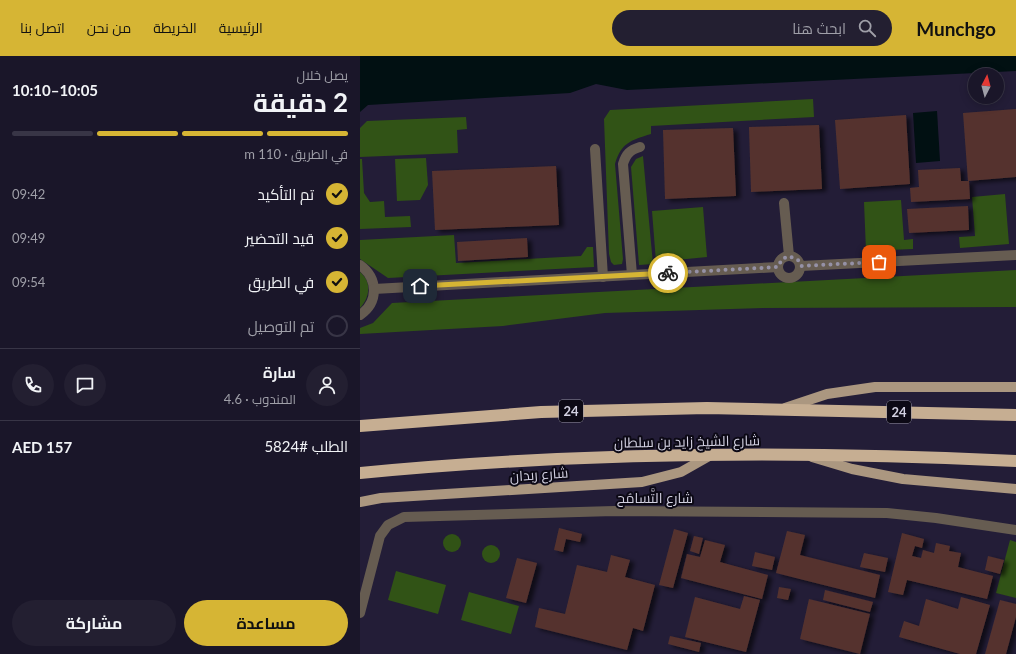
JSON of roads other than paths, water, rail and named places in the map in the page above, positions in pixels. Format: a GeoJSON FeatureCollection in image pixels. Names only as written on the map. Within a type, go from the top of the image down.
{"type":"FeatureCollection","features":[{"type":"Feature","properties":{"kind":"highway","name":"24"},"geometry":{"type":"LineString","coordinates":[[360,426],[541,412],[699,408],[1016,415]]}},
{"type":"Feature","properties":{"kind":"highway","name":"شارع الشيخ زايد بن سلطان"},"geometry":{"type":"LineString","coordinates":[[360,473],[450,465],[714,453],[917,456],[1016,461]]}},
{"type":"Feature","properties":{"kind":"main road"},"geometry":{"type":"LineString","coordinates":[[782,409],[827,394],[874,387],[1016,387]]}},
{"type":"Feature","properties":{"kind":"main road","name":"شارع ربدان"},"geometry":{"type":"LineString","coordinates":[[360,502],[381,498],[642,482],[681,472],[714,453]]}},
{"type":"Feature","properties":{"kind":"main road"},"geometry":{"type":"LineString","coordinates":[[803,454],[852,469],[903,479],[1016,489]]}},
{"type":"Feature","properties":{"kind":"street"},"geometry":{"type":"LineString","coordinates":[[632,275],[623,164],[625,156],[631,150],[640,147]]}},
{"type":"Feature","properties":{"kind":"street"},"geometry":{"type":"LineString","coordinates":[[595,149],[603,277]]}},
{"type":"Feature","properties":{"kind":"street"},"geometry":{"type":"LineString","coordinates":[[784,203],[789,256]]}},
{"type":"Feature","properties":{"kind":"street"},"geometry":{"type":"LineString","coordinates":[[801,266],[1016,255]]}},
{"type":"Feature","properties":{"kind":"street"},"geometry":{"type":"LineString","coordinates":[[789,256],[798,260],[801,266],[798,274],[788,278],[782,275],[778,267],[782,259],[789,256]]}},
{"type":"Feature","properties":{"kind":"street"},"geometry":{"type":"LineString","coordinates":[[360,265],[372,278],[374,289],[371,304],[360,315]]}},
{"type":"Feature","properties":{"kind":"street"},"geometry":{"type":"LineString","coordinates":[[374,289],[778,267]]}},
{"type":"Feature","properties":{"kind":"street","name":"شارع التَّسامُح"},"geometry":{"type":"LineString","coordinates":[[360,613],[380,536],[383,530],[393,521],[404,518],[614,511],[887,513],[924,516],[1016,530]]}}]}
